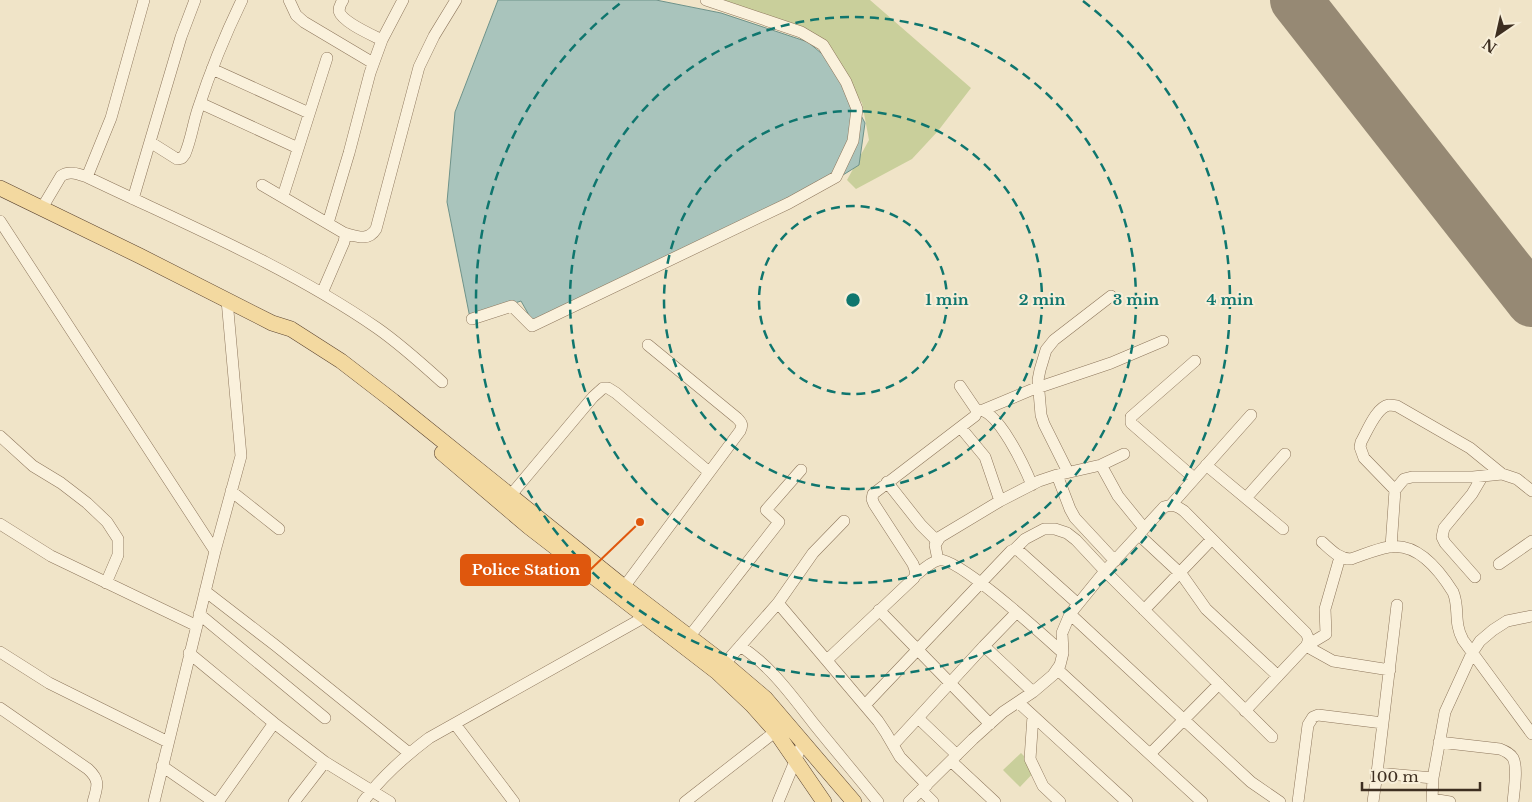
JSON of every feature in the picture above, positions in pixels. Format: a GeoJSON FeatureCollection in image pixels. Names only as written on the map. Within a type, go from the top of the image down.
{"type":"FeatureCollection","features":[{"type":"Feature","properties":{"kind":"main road"},"geometry":{"type":"LineString","coordinates":[[1,188],[272,323],[291,329],[341,361],[510,496],[589,565],[721,668],[765,698],[781,727],[795,761],[824,802]]}},
{"type":"Feature","properties":{"kind":"main road"},"geometry":{"type":"LineString","coordinates":[[272,323],[286,335],[319,355],[372,393],[529,527],[624,587],[651,613],[689,637],[721,668]]}},
{"type":"Feature","properties":{"kind":"main road"},"geometry":{"type":"LineString","coordinates":[[781,727],[804,742],[829,772],[846,802]]}},
{"type":"Feature","properties":{"kind":"main road"},"geometry":{"type":"LineString","coordinates":[[814,788],[846,802]]}},
{"type":"Feature","properties":{"kind":"street"},"geometry":{"type":"LineString","coordinates":[[87,177],[114,110],[144,0]]}},
{"type":"Feature","properties":{"kind":"street"},"geometry":{"type":"LineString","coordinates":[[133,199],[181,37],[195,0]]}},
{"type":"Feature","properties":{"kind":"street"},"geometry":{"type":"LineString","coordinates":[[150,142],[177,159],[182,158],[187,149],[212,69],[242,0]]}},
{"type":"Feature","properties":{"kind":"street"},"geometry":{"type":"LineString","coordinates":[[289,0],[296,15],[304,22],[373,63]]}},
{"type":"Feature","properties":{"kind":"street"},"geometry":{"type":"LineString","coordinates":[[343,0],[339,11],[342,17],[382,40]]}},
{"type":"Feature","properties":{"kind":"street"},"geometry":{"type":"LineString","coordinates":[[328,223],[373,63],[382,40],[403,0]]}},
{"type":"Feature","properties":{"kind":"street"},"geometry":{"type":"LineString","coordinates":[[262,184],[344,233],[364,238],[373,234],[376,230],[419,67],[434,36],[456,0]]}},
{"type":"Feature","properties":{"kind":"street"},"geometry":{"type":"LineString","coordinates":[[472,319],[512,306],[532,326],[789,203],[836,177],[854,142],[857,109],[846,82],[823,46],[801,32],[706,0]]}},
{"type":"Feature","properties":{"kind":"street"},"geometry":{"type":"LineString","coordinates":[[283,196],[327,58]]}},
{"type":"Feature","properties":{"kind":"street"},"geometry":{"type":"LineString","coordinates":[[212,69],[309,113]]}},
{"type":"Feature","properties":{"kind":"street"},"geometry":{"type":"LineString","coordinates":[[200,103],[298,148]]}},
{"type":"Feature","properties":{"kind":"street"},"geometry":{"type":"LineString","coordinates":[[42,208],[61,176],[66,172],[87,177],[244,251],[322,293],[378,329],[413,356],[442,382]]}},
{"type":"Feature","properties":{"kind":"street"},"geometry":{"type":"LineString","coordinates":[[0,221],[215,551]]}},
{"type":"Feature","properties":{"kind":"street"},"geometry":{"type":"LineString","coordinates":[[322,293],[346,238],[344,233]]}},
{"type":"Feature","properties":{"kind":"street"},"geometry":{"type":"LineString","coordinates":[[1111,296],[1054,340],[1046,350],[1040,370],[1039,388],[1041,415],[1063,474],[1070,509],[1075,518],[1114,561]]}},
{"type":"Feature","properties":{"kind":"street"},"geometry":{"type":"LineString","coordinates":[[154,802],[189,653],[241,456],[227,300]]}},
{"type":"Feature","properties":{"kind":"street"},"geometry":{"type":"LineString","coordinates":[[916,575],[913,564],[874,504],[872,499],[876,491],[961,428],[980,410],[1111,363],[1163,341]]}},
{"type":"Feature","properties":{"kind":"street"},"geometry":{"type":"LineString","coordinates":[[624,587],[742,426],[741,422],[648,345]]}},
{"type":"Feature","properties":{"kind":"street"},"geometry":{"type":"LineString","coordinates":[[1194,478],[1131,423],[1130,420],[1131,416],[1195,361]]}},
{"type":"Feature","properties":{"kind":"street"},"geometry":{"type":"LineString","coordinates":[[960,386],[980,410],[989,414],[995,420],[1024,464],[1032,485]]}},
{"type":"Feature","properties":{"kind":"street"},"geometry":{"type":"LineString","coordinates":[[510,496],[593,397],[603,388],[608,388],[616,393],[709,472]]}},
{"type":"Feature","properties":{"kind":"street"},"geometry":{"type":"LineString","coordinates":[[1395,490],[1364,458],[1360,448],[1361,442],[1377,412],[1390,405],[1397,406],[1470,448],[1502,474]]}},
{"type":"Feature","properties":{"kind":"street"},"geometry":{"type":"LineString","coordinates":[[1171,505],[1250,416]]}},
{"type":"Feature","properties":{"kind":"street"},"geometry":{"type":"LineString","coordinates":[[961,428],[985,457],[1000,501]]}},
{"type":"Feature","properties":{"kind":"street"},"geometry":{"type":"LineString","coordinates":[[0,436],[33,466],[61,483],[87,503],[107,522],[118,539],[118,556],[106,583]]}},
{"type":"Feature","properties":{"kind":"street"},"geometry":{"type":"LineString","coordinates":[[938,560],[935,545],[940,537],[1000,501],[1032,485],[1063,474],[1101,465],[1124,454]]}},
{"type":"Feature","properties":{"kind":"street"},"geometry":{"type":"LineString","coordinates":[[1246,498],[1285,454]]}},
{"type":"Feature","properties":{"kind":"street"},"geometry":{"type":"LineString","coordinates":[[1101,465],[1141,532],[1189,584],[1206,609],[1278,676]]}},
{"type":"Feature","properties":{"kind":"street"},"geometry":{"type":"LineString","coordinates":[[1206,465],[1283,529]]}},
{"type":"Feature","properties":{"kind":"street"},"geometry":{"type":"LineString","coordinates":[[689,637],[779,522],[766,510],[801,470]]}},
{"type":"Feature","properties":{"kind":"street"},"geometry":{"type":"LineString","coordinates":[[1392,547],[1395,490],[1404,479],[1412,477],[1482,477],[1502,474],[1517,479],[1532,492]]}},
{"type":"Feature","properties":{"kind":"street"},"geometry":{"type":"LineString","coordinates":[[1475,576],[1445,543],[1442,537],[1444,528],[1472,494],[1482,477]]}},
{"type":"Feature","properties":{"kind":"street"},"geometry":{"type":"LineString","coordinates":[[887,482],[921,525],[937,541]]}},
{"type":"Feature","properties":{"kind":"street"},"geometry":{"type":"LineString","coordinates":[[231,491],[279,529]]}},
{"type":"Feature","properties":{"kind":"street"},"geometry":{"type":"LineString","coordinates":[[909,802],[990,724],[1046,682],[1060,665],[1063,652],[1062,633],[1077,603],[1164,507],[1177,506],[1184,511],[1306,632],[1308,642],[1306,646]]}},
{"type":"Feature","properties":{"kind":"street"},"geometry":{"type":"LineString","coordinates":[[721,668],[778,603],[813,553],[844,521]]}},
{"type":"Feature","properties":{"kind":"street"},"geometry":{"type":"LineString","coordinates":[[0,524],[51,556],[196,626]]}},
{"type":"Feature","properties":{"kind":"street"},"geometry":{"type":"LineString","coordinates":[[865,705],[916,649],[1011,551],[1034,534],[1044,529],[1055,529],[1067,533],[1076,540],[1272,737]]}},
{"type":"Feature","properties":{"kind":"street"},"geometry":{"type":"LineString","coordinates":[[1144,610],[1212,539]]}},
{"type":"Feature","properties":{"kind":"street"},"geometry":{"type":"LineString","coordinates":[[1499,564],[1532,541]]}},
{"type":"Feature","properties":{"kind":"street"},"geometry":{"type":"LineString","coordinates":[[1322,542],[1340,557],[1351,559],[1398,546],[1416,551],[1425,558],[1449,585],[1456,598],[1457,625],[1460,634],[1532,734]]}},
{"type":"Feature","properties":{"kind":"street"},"geometry":{"type":"LineString","coordinates":[[1016,549],[1077,603]]}},
{"type":"Feature","properties":{"kind":"street"},"geometry":{"type":"LineString","coordinates":[[1245,710],[1306,646],[1326,634],[1325,609],[1340,557]]}},
{"type":"Feature","properties":{"kind":"street"},"geometry":{"type":"LineString","coordinates":[[827,660],[916,575],[938,560],[945,561],[959,568],[980,583],[1063,652]]}},
{"type":"Feature","properties":{"kind":"street"},"geometry":{"type":"LineString","coordinates":[[205,591],[275,645],[409,754]]}},
{"type":"Feature","properties":{"kind":"street"},"geometry":{"type":"LineString","coordinates":[[778,603],[865,705],[933,802]]}},
{"type":"Feature","properties":{"kind":"street"},"geometry":{"type":"LineString","coordinates":[[1373,802],[1397,605]]}},
{"type":"Feature","properties":{"kind":"street"},"geometry":{"type":"LineString","coordinates":[[879,610],[990,724]]}},
{"type":"Feature","properties":{"kind":"street"},"geometry":{"type":"LineString","coordinates":[[362,802],[371,790],[401,760],[429,738],[651,613]]}},
{"type":"Feature","properties":{"kind":"street"},"geometry":{"type":"LineString","coordinates":[[893,745],[1016,613]]}},
{"type":"Feature","properties":{"kind":"street"},"geometry":{"type":"LineString","coordinates":[[199,614],[325,718]]}},
{"type":"Feature","properties":{"kind":"street"},"geometry":{"type":"LineString","coordinates":[[1070,614],[1251,782],[1280,802]]}},
{"type":"Feature","properties":{"kind":"street"},"geometry":{"type":"LineString","coordinates":[[1450,802],[1432,799],[1433,778],[1445,712],[1472,653],[1480,641],[1507,621],[1532,616]]}},
{"type":"Feature","properties":{"kind":"street"},"geometry":{"type":"LineString","coordinates":[[740,646],[753,655],[785,687],[878,802]]}},
{"type":"Feature","properties":{"kind":"street"},"geometry":{"type":"LineString","coordinates":[[984,646],[1033,692]]}},
{"type":"Feature","properties":{"kind":"street"},"geometry":{"type":"LineString","coordinates":[[1306,646],[1333,661],[1390,670]]}},
{"type":"Feature","properties":{"kind":"street"},"geometry":{"type":"LineString","coordinates":[[0,652],[49,683],[168,742]]}},
{"type":"Feature","properties":{"kind":"street"},"geometry":{"type":"LineString","coordinates":[[189,653],[325,762],[390,802]]}},
{"type":"Feature","properties":{"kind":"street"},"geometry":{"type":"LineString","coordinates":[[1057,669],[1202,802]]}},
{"type":"Feature","properties":{"kind":"street"},"geometry":{"type":"LineString","coordinates":[[1150,754],[1219,684]]}},
{"type":"Feature","properties":{"kind":"street"},"geometry":{"type":"LineString","coordinates":[[1018,702],[1126,802]]}},
{"type":"Feature","properties":{"kind":"street"},"geometry":{"type":"LineString","coordinates":[[0,708],[96,776],[98,786],[93,802]]}},
{"type":"Feature","properties":{"kind":"street"},"geometry":{"type":"LineString","coordinates":[[1298,802],[1308,725],[1313,717],[1318,715],[1383,723]]}},
{"type":"Feature","properties":{"kind":"street"},"geometry":{"type":"LineString","coordinates":[[1033,716],[1030,759],[1043,786],[1060,802]]}},
{"type":"Feature","properties":{"kind":"street"},"geometry":{"type":"LineString","coordinates":[[918,718],[995,802]]}},
{"type":"Feature","properties":{"kind":"street"},"geometry":{"type":"LineString","coordinates":[[218,802],[274,723]]}},
{"type":"Feature","properties":{"kind":"street"},"geometry":{"type":"LineString","coordinates":[[455,724],[514,802]]}},
{"type":"Feature","properties":{"kind":"street"},"geometry":{"type":"LineString","coordinates":[[685,802],[781,727]]}},
{"type":"Feature","properties":{"kind":"street"},"geometry":{"type":"LineString","coordinates":[[778,802],[804,742]]}},
{"type":"Feature","properties":{"kind":"street"},"geometry":{"type":"LineString","coordinates":[[1439,742],[1500,749],[1508,752],[1516,764],[1513,802]]}},
{"type":"Feature","properties":{"kind":"street"},"geometry":{"type":"LineString","coordinates":[[294,802],[325,762]]}},
{"type":"Feature","properties":{"kind":"street"},"geometry":{"type":"LineString","coordinates":[[162,766],[214,802]]}},
{"type":"Feature","properties":{"kind":"street"},"geometry":{"type":"LineString","coordinates":[[1377,773],[1433,778]]}},
{"type":"Feature","properties":{"kind":"green space"},"geometry":{"type":"Polygon","coordinates":[[[716,0],[870,0],[971,88],[938,131],[912,159],[856,189],[847,180],[869,140],[862,103],[815,41],[716,0]]]}},
{"type":"Feature","properties":{"kind":"green space"},"geometry":{"type":"Polygon","coordinates":[[[1021,753],[1037,769],[1020,787],[1003,770],[1021,753]]]}},
{"type":"Feature","properties":{"kind":"water"},"geometry":{"type":"Polygon","coordinates":[[[498,0],[656,0],[721,13],[808,42],[834,64],[865,123],[859,165],[798,203],[534,324],[521,301],[470,318],[447,202],[455,112],[498,0]]]}},
{"type":"Feature","properties":{"kind":"runway"},"geometry":{"type":"LineString","coordinates":[[1296,0],[1532,301]]}},
{"type":"Feature","properties":{"kind":"place","name":"Police Station"},"geometry":{"type":"Point","coordinates":[640,522]}}]}
